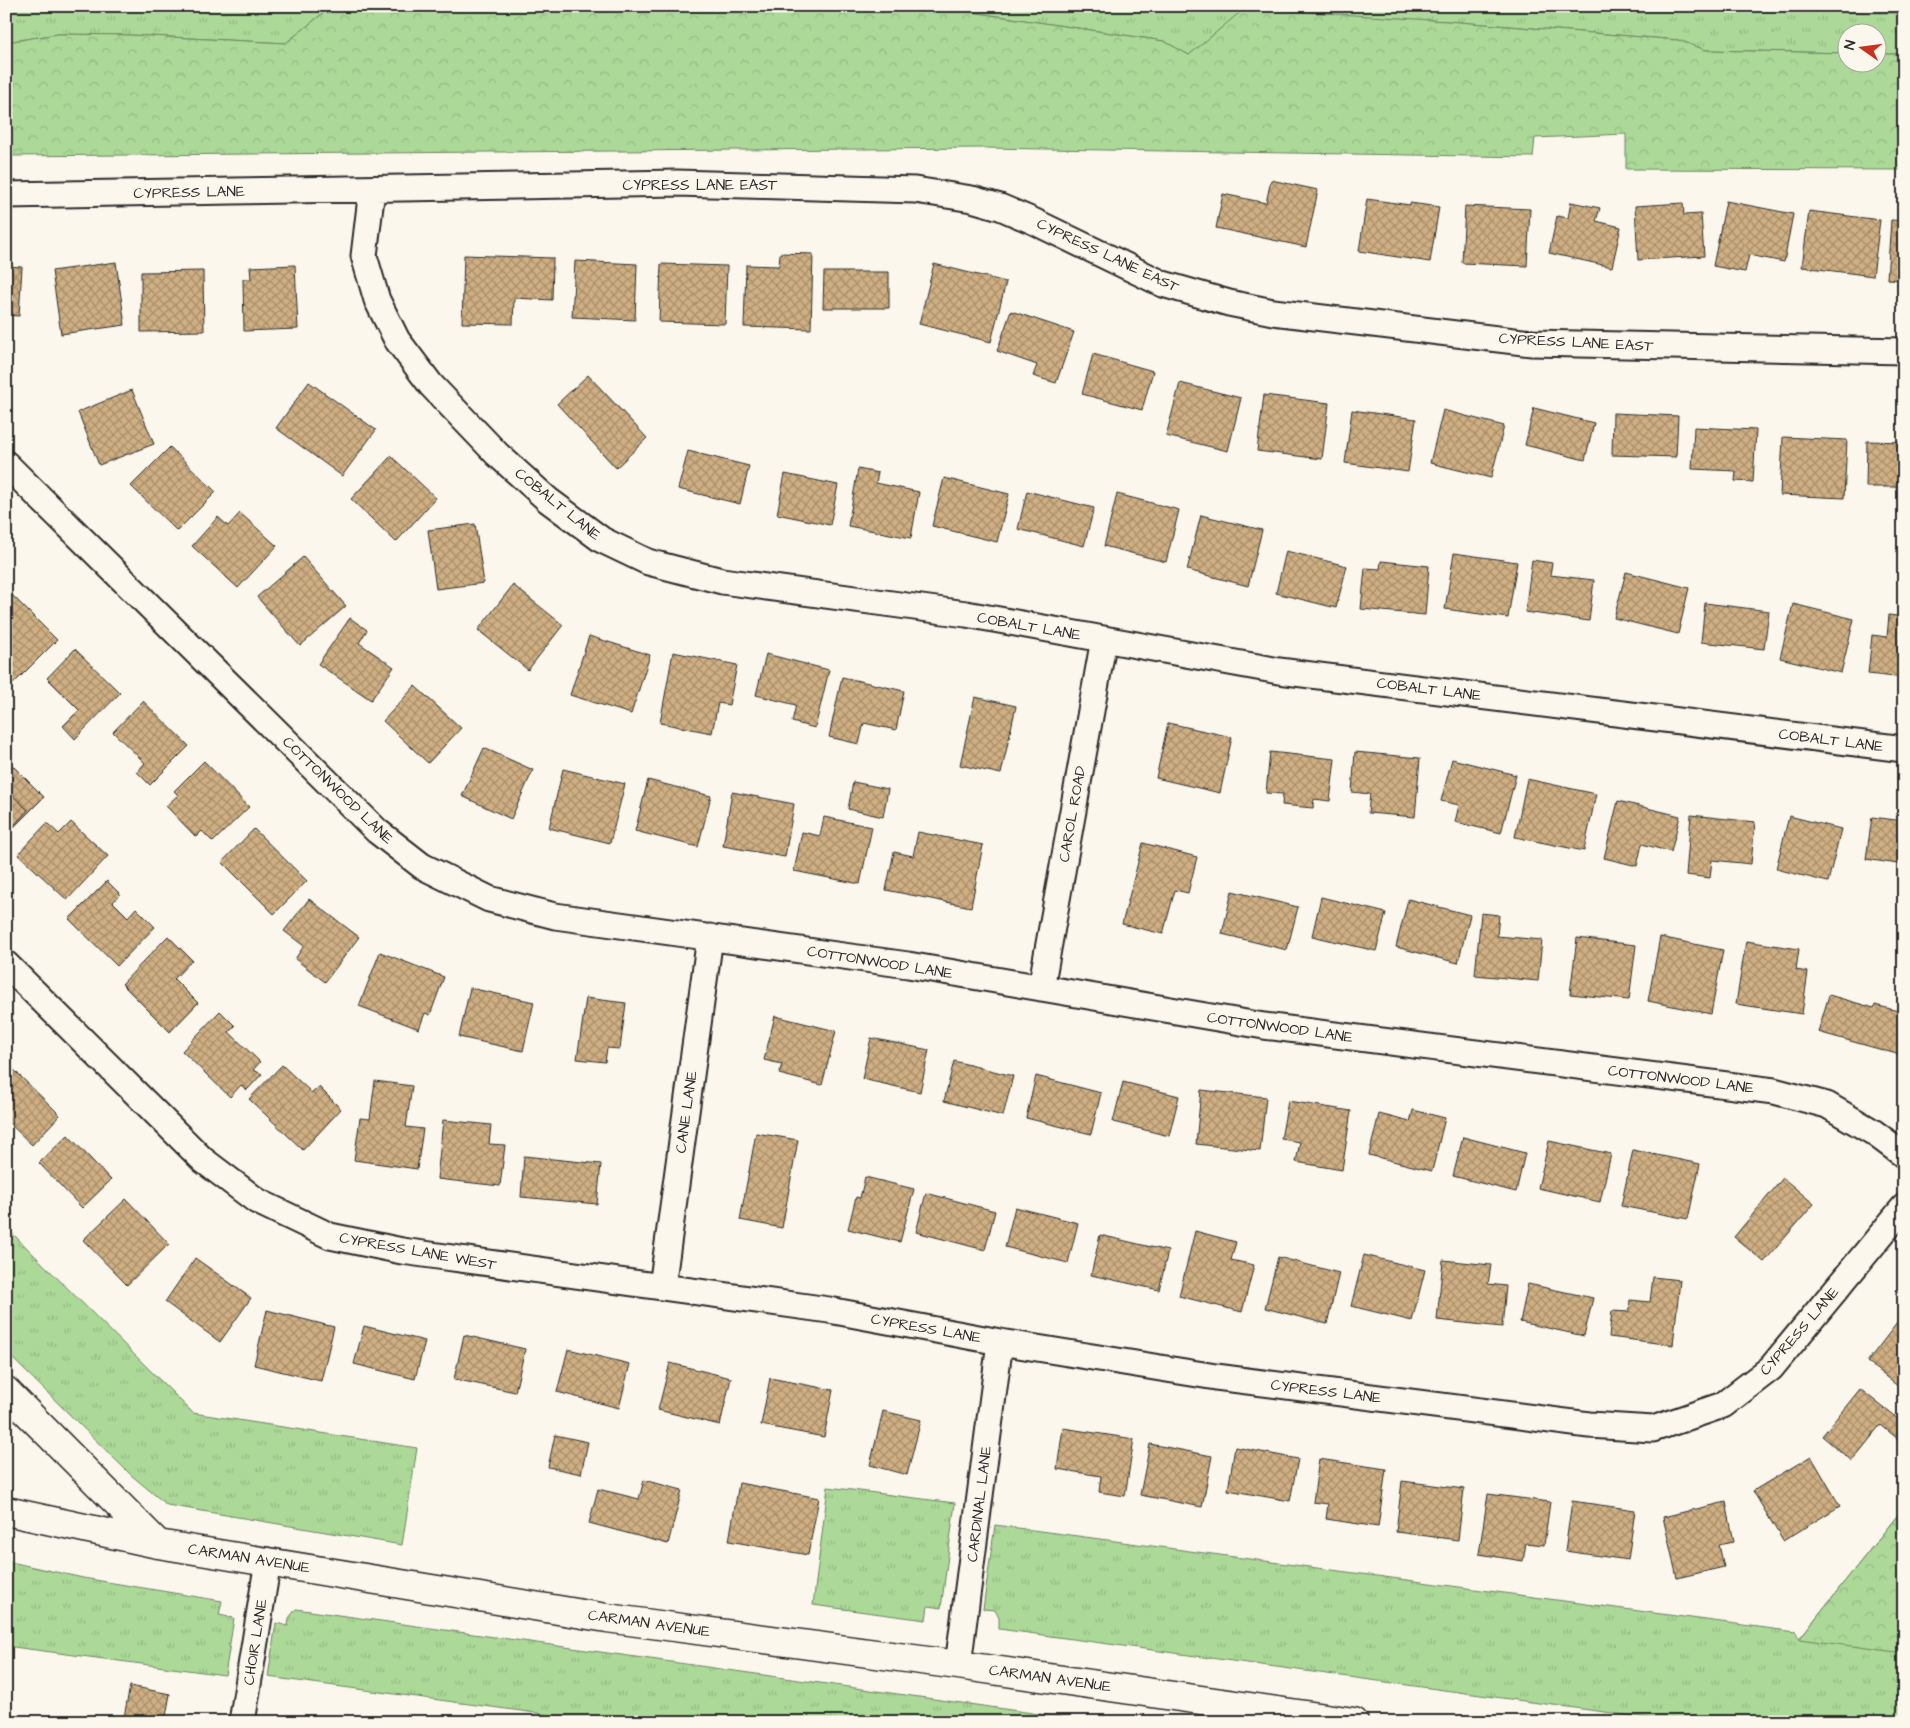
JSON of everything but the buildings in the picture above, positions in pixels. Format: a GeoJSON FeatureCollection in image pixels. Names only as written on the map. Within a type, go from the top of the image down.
{"type":"FeatureCollection","features":[{"type":"Feature","properties":{"kind":"main road"},"geometry":{"type":"LineString","coordinates":[[6,1392],[158,1544]]}},
{"type":"Feature","properties":{"kind":"main road","name":"CARMAN AVENUE"},"geometry":{"type":"LineString","coordinates":[[6,1511],[158,1544],[607,1618],[958,1665],[1354,1722]]}},
{"type":"Feature","properties":{"kind":"street","name":"CYPRESS LANE EAST"},"geometry":{"type":"LineString","coordinates":[[372,189],[677,183],[915,190],[972,199],[1000,207],[1163,284],[1229,303],[1273,312],[1532,343],[1904,352]]}},
{"type":"Feature","properties":{"kind":"street","name":"CYPRESS LANE"},"geometry":{"type":"LineString","coordinates":[[6,195],[372,189]]}},
{"type":"Feature","properties":{"kind":"street","name":"COBALT LANE"},"geometry":{"type":"LineString","coordinates":[[372,189],[364,256],[377,300],[397,340],[431,386],[497,454],[548,500],[602,540],[648,562],[722,581],[966,614],[1279,670],[1904,750]]}},
{"type":"Feature","properties":{"kind":"street","name":"COTTONWOOD LANE"},"geometry":{"type":"LineString","coordinates":[[6,464],[378,831],[422,866],[489,899],[555,916],[908,965],[1264,1026],[1774,1091],[1827,1106],[1873,1132],[1904,1154]]}},
{"type":"Feature","properties":{"kind":"street","name":"CAROL ROAD"},"geometry":{"type":"LineString","coordinates":[[1041,988],[1104,640]]}},
{"type":"Feature","properties":{"kind":"street","name":"CANE LANE"},"geometry":{"type":"LineString","coordinates":[[662,1288],[710,937]]}},
{"type":"Feature","properties":{"kind":"street","name":"CYPRESS LANE WEST"},"geometry":{"type":"LineString","coordinates":[[6,964],[203,1160],[257,1202],[330,1236],[402,1251],[662,1288]]}},
{"type":"Feature","properties":{"kind":"street","name":"CYPRESS LANE"},"geometry":{"type":"LineString","coordinates":[[662,1288],[829,1310],[1000,1342],[1225,1378],[1589,1425],[1653,1428],[1723,1405],[1771,1368],[1904,1206]]}},
{"type":"Feature","properties":{"kind":"street","name":"CARDINAL LANE"},"geometry":{"type":"LineString","coordinates":[[958,1665],[1000,1342]]}},
{"type":"Feature","properties":{"kind":"street","name":"CHOIR LANE"},"geometry":{"type":"LineString","coordinates":[[242,1722],[268,1561]]}},
{"type":"Feature","properties":{"kind":"green space"},"geometry":{"type":"Polygon","coordinates":[[[6,6],[339,6],[327,10],[286,43],[130,35],[58,34],[6,42],[6,6]]]}},
{"type":"Feature","properties":{"kind":"green space"},"geometry":{"type":"Polygon","coordinates":[[[339,6],[931,6],[1164,41],[1189,55],[1245,8],[1447,21],[1678,40],[1706,50],[1838,53],[1838,72],[1888,72],[1888,54],[1904,54],[1904,170],[1626,169],[1626,134],[1535,138],[1533,157],[984,148],[6,156],[6,42],[58,34],[130,35],[286,43],[327,10],[339,6]]]}},
{"type":"Feature","properties":{"kind":"green space"},"geometry":{"type":"Polygon","coordinates":[[[931,6],[1475,6],[1548,9],[1904,13],[1904,54],[1888,54],[1888,22],[1838,22],[1838,53],[1706,50],[1678,40],[1447,21],[1240,13],[1189,55],[1164,41],[931,6]]]}},
{"type":"Feature","properties":{"kind":"green space"},"geometry":{"type":"Polygon","coordinates":[[[6,1227],[193,1413],[417,1448],[402,1545],[167,1505],[131,1475],[6,1352],[6,1227]]]}},
{"type":"Feature","properties":{"kind":"green space"},"geometry":{"type":"Polygon","coordinates":[[[828,1487],[955,1503],[941,1608],[928,1606],[926,1620],[813,1605],[828,1487]]]}},
{"type":"Feature","properties":{"kind":"green space"},"geometry":{"type":"Polygon","coordinates":[[[1904,1507],[1904,1722],[1677,1722],[999,1629],[999,1618],[995,1610],[983,1609],[995,1525],[1796,1632],[1799,1639],[1904,1507]]]}},
{"type":"Feature","properties":{"kind":"green space"},"geometry":{"type":"Polygon","coordinates":[[[1904,1507],[1904,1653],[1799,1639],[1904,1507]]]}},
{"type":"Feature","properties":{"kind":"green space"},"geometry":{"type":"Polygon","coordinates":[[[6,1561],[83,1578],[222,1601],[219,1615],[234,1618],[225,1675],[6,1646],[6,1561]]]}},
{"type":"Feature","properties":{"kind":"green space"},"geometry":{"type":"Polygon","coordinates":[[[296,1609],[1096,1722],[603,1722],[268,1677],[276,1623],[288,1626],[289,1618],[296,1609]]]}}]}
